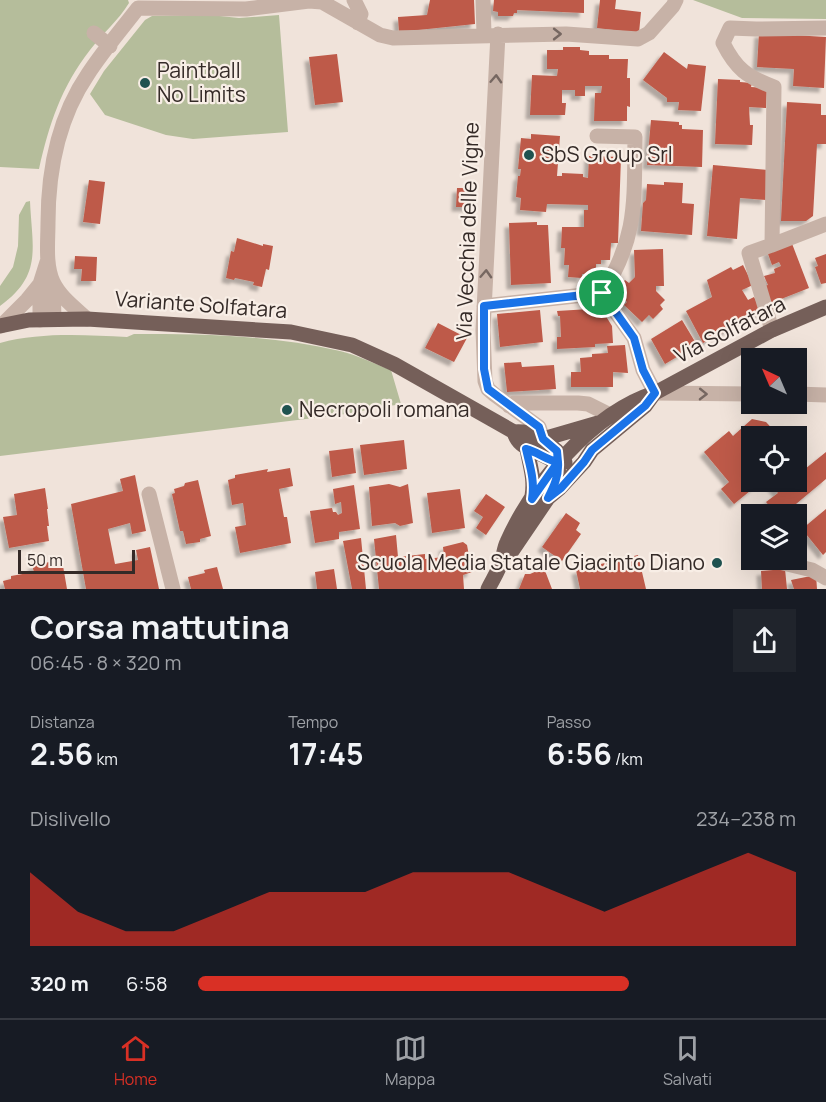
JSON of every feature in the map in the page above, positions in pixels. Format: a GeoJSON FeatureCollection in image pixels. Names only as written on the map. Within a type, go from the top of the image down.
{"type":"FeatureCollection","features":[{"type":"Feature","properties":{"kind":"main road","name":"Via Solfatara"},"geometry":{"type":"LineString","coordinates":[[488,589],[503,559],[506,544],[532,499],[558,462],[607,419],[639,398],[655,393],[772,330],[826,307]]}},
{"type":"Feature","properties":{"kind":"main road","name":"Variante Solfatara"},"geometry":{"type":"LineString","coordinates":[[0,326],[47,319],[87,319],[291,332],[352,345],[394,364],[514,432]]}},
{"type":"Feature","properties":{"kind":"main road","name":"Via Solfatara"},"geometry":{"type":"LineString","coordinates":[[503,559],[513,550],[548,498],[561,488],[592,450],[645,406],[655,393]]}},
{"type":"Feature","properties":{"kind":"main road"},"geometry":{"type":"LineString","coordinates":[[543,439],[607,419]]}},
{"type":"Feature","properties":{"kind":"main road"},"geometry":{"type":"LineString","coordinates":[[548,498],[556,484],[559,470],[558,462],[557,451],[543,439],[522,431],[514,432],[516,440],[526,449],[549,460],[558,462],[567,462],[592,450]]}},
{"type":"Feature","properties":{"kind":"main road"},"geometry":{"type":"LineString","coordinates":[[526,449],[532,469],[534,486],[532,499]]}},
{"type":"Feature","properties":{"kind":"street"},"geometry":{"type":"LineString","coordinates":[[354,0],[361,14],[358,23]]}},
{"type":"Feature","properties":{"kind":"street","name":"Via Vecchia delle Vigne"},"geometry":{"type":"LineString","coordinates":[[483,0],[491,34],[484,306],[485,381],[488,389],[495,395],[539,427],[543,439]]}},
{"type":"Feature","properties":{"kind":"street"},"geometry":{"type":"LineString","coordinates":[[47,319],[48,196],[56,149],[67,112],[87,75],[110,46],[137,4],[246,9],[309,1],[322,2],[380,35],[393,38],[566,34],[638,39],[649,33],[676,0]]}},
{"type":"Feature","properties":{"kind":"street"},"geometry":{"type":"LineString","coordinates":[[772,245],[774,87],[754,80],[731,61],[723,43],[730,28],[826,28]]}},
{"type":"Feature","properties":{"kind":"street"},"geometry":{"type":"LineString","coordinates":[[94,33],[110,46]]}},
{"type":"Feature","properties":{"kind":"street"},"geometry":{"type":"LineString","coordinates":[[597,136],[635,137],[632,224],[615,272],[602,293]]}},
{"type":"Feature","properties":{"kind":"street"},"geometry":{"type":"LineString","coordinates":[[772,330],[749,254],[826,225]]}},
{"type":"Feature","properties":{"kind":"street"},"geometry":{"type":"LineString","coordinates":[[46,283],[87,319]]}},
{"type":"Feature","properties":{"kind":"street"},"geometry":{"type":"LineString","coordinates":[[0,326],[46,283]]}},
{"type":"Feature","properties":{"kind":"street"},"geometry":{"type":"LineString","coordinates":[[484,306],[602,293]]}},
{"type":"Feature","properties":{"kind":"street"},"geometry":{"type":"LineString","coordinates":[[602,293],[634,338],[643,370],[655,393],[741,394]]}},
{"type":"Feature","properties":{"kind":"street"},"geometry":{"type":"LineString","coordinates":[[807,394],[826,395]]}},
{"type":"Feature","properties":{"kind":"street"},"geometry":{"type":"LineString","coordinates":[[509,406],[514,403],[588,404],[607,419]]}},
{"type":"Feature","properties":{"kind":"street"},"geometry":{"type":"LineString","coordinates":[[149,494],[173,589]]}},
{"type":"Feature","properties":{"kind":"street"},"geometry":{"type":"LineString","coordinates":[[807,569],[826,579]]}},
{"type":"Feature","properties":{"kind":"green space"},"geometry":{"type":"Polygon","coordinates":[[[0,0],[128,0],[129,3],[90,50],[71,78],[57,107],[39,169],[0,167],[0,0]]]}},
{"type":"Feature","properties":{"kind":"green space"},"geometry":{"type":"Polygon","coordinates":[[[693,0],[826,0],[826,19],[742,18],[693,0]]]}},
{"type":"Feature","properties":{"kind":"green space"},"geometry":{"type":"Polygon","coordinates":[[[210,15],[239,18],[279,15],[288,132],[193,139],[166,135],[105,115],[90,94],[104,71],[145,20],[152,16],[210,15]]]}},
{"type":"Feature","properties":{"kind":"green space"},"geometry":{"type":"Polygon","coordinates":[[[30,201],[33,247],[29,272],[14,295],[0,306],[0,286],[13,267],[18,246],[19,215],[26,202],[30,201]]]}},
{"type":"Feature","properties":{"kind":"green space"},"geometry":{"type":"Polygon","coordinates":[[[134,334],[212,335],[263,339],[340,351],[391,370],[401,404],[339,415],[0,456],[0,343],[31,337],[79,335],[127,337],[134,334]]]}},
{"type":"Feature","properties":{"kind":"building"},"geometry":{"type":"Polygon","coordinates":[[[430,0],[474,0],[475,24],[399,32],[398,17],[427,15],[430,0]]]}},
{"type":"Feature","properties":{"kind":"building"},"geometry":{"type":"Polygon","coordinates":[[[494,0],[584,0],[584,13],[517,10],[513,16],[498,16],[498,12],[493,11],[494,0]]]}},
{"type":"Feature","properties":{"kind":"building"},"geometry":{"type":"Polygon","coordinates":[[[600,0],[616,0],[615,9],[641,12],[639,33],[597,28],[600,0]]]}},
{"type":"Feature","properties":{"kind":"building"},"geometry":{"type":"Polygon","coordinates":[[[759,33],[826,37],[824,88],[793,86],[794,69],[757,67],[759,33]]]}},
{"type":"Feature","properties":{"kind":"building"},"geometry":{"type":"Polygon","coordinates":[[[563,47],[580,47],[580,50],[589,51],[589,55],[609,55],[609,59],[628,59],[630,107],[627,106],[627,121],[594,121],[595,93],[601,93],[602,86],[585,86],[585,96],[575,96],[575,90],[562,90],[562,103],[566,103],[565,115],[530,115],[532,75],[557,76],[558,69],[547,69],[547,50],[563,50],[563,47]]]}},
{"type":"Feature","properties":{"kind":"building"},"geometry":{"type":"Polygon","coordinates":[[[664,52],[687,69],[688,64],[706,66],[701,111],[678,110],[679,102],[667,102],[667,98],[643,80],[664,52]]]}},
{"type":"Feature","properties":{"kind":"building"},"geometry":{"type":"Polygon","coordinates":[[[337,54],[343,102],[315,105],[309,57],[337,54]]]}},
{"type":"Feature","properties":{"kind":"building"},"geometry":{"type":"Polygon","coordinates":[[[718,79],[740,80],[740,82],[752,83],[751,87],[767,88],[766,108],[749,107],[750,125],[753,125],[752,145],[715,144],[718,79]]]}},
{"type":"Feature","properties":{"kind":"building"},"geometry":{"type":"Polygon","coordinates":[[[787,102],[821,104],[821,115],[826,115],[826,144],[817,144],[813,216],[806,221],[781,221],[787,102]]]}},
{"type":"Feature","properties":{"kind":"building"},"geometry":{"type":"Polygon","coordinates":[[[651,120],[679,122],[682,129],[703,130],[702,167],[647,165],[651,120]]]}},
{"type":"Feature","properties":{"kind":"building"},"geometry":{"type":"Polygon","coordinates":[[[531,134],[560,136],[557,176],[562,176],[562,173],[583,174],[583,177],[588,178],[589,156],[621,157],[618,243],[611,243],[610,260],[601,260],[601,264],[596,264],[596,274],[582,274],[582,278],[568,277],[569,265],[564,265],[565,248],[561,248],[562,227],[584,227],[584,210],[588,210],[588,205],[547,204],[546,212],[520,210],[521,198],[516,197],[521,169],[518,169],[521,138],[531,139],[531,134]]]}},
{"type":"Feature","properties":{"kind":"building"},"geometry":{"type":"Polygon","coordinates":[[[713,165],[768,170],[766,200],[740,198],[737,239],[707,236],[713,165]]]}},
{"type":"Feature","properties":{"kind":"building"},"geometry":{"type":"Polygon","coordinates":[[[89,180],[105,182],[100,224],[83,222],[89,180]]]}},
{"type":"Feature","properties":{"kind":"building"},"geometry":{"type":"Polygon","coordinates":[[[664,182],[683,183],[682,203],[694,204],[692,235],[641,231],[647,184],[664,185],[664,182]]]}},
{"type":"Feature","properties":{"kind":"building"},"geometry":{"type":"Polygon","coordinates":[[[457,188],[470,188],[470,207],[456,207],[457,188]]]}},
{"type":"Feature","properties":{"kind":"building"},"geometry":{"type":"Polygon","coordinates":[[[537,222],[537,225],[548,225],[551,283],[511,285],[509,223],[537,222]]]}},
{"type":"Feature","properties":{"kind":"building"},"geometry":{"type":"Polygon","coordinates":[[[237,238],[263,246],[263,244],[273,246],[269,270],[266,269],[262,287],[253,285],[254,282],[226,278],[231,251],[234,252],[237,238]]]}},
{"type":"Feature","properties":{"kind":"building"},"geometry":{"type":"Polygon","coordinates":[[[791,241],[809,288],[771,303],[764,286],[768,285],[764,276],[775,273],[774,269],[781,266],[779,262],[772,265],[767,251],[791,241]]]}},
{"type":"Feature","properties":{"kind":"building"},"geometry":{"type":"Polygon","coordinates":[[[663,249],[664,286],[656,286],[656,291],[665,300],[660,305],[663,309],[653,319],[649,315],[642,322],[624,305],[627,302],[621,296],[625,293],[619,287],[625,280],[629,283],[635,277],[634,250],[663,249]]]}},
{"type":"Feature","properties":{"kind":"building"},"geometry":{"type":"Polygon","coordinates":[[[826,254],[826,283],[821,284],[815,267],[818,266],[815,258],[826,254]]]}},
{"type":"Feature","properties":{"kind":"building"},"geometry":{"type":"Polygon","coordinates":[[[75,256],[97,257],[96,281],[81,281],[82,269],[74,269],[75,256]]]}},
{"type":"Feature","properties":{"kind":"building"},"geometry":{"type":"Polygon","coordinates":[[[743,265],[753,285],[742,290],[748,300],[754,297],[762,312],[703,343],[686,311],[712,297],[707,280],[731,267],[733,270],[743,265]]]}},
{"type":"Feature","properties":{"kind":"building"},"geometry":{"type":"Polygon","coordinates":[[[606,308],[607,318],[612,326],[613,343],[595,344],[595,347],[557,349],[557,337],[561,337],[560,316],[557,311],[606,308]]]}},
{"type":"Feature","properties":{"kind":"building"},"geometry":{"type":"Polygon","coordinates":[[[540,310],[543,342],[500,347],[497,314],[540,310]]]}},
{"type":"Feature","properties":{"kind":"building"},"geometry":{"type":"Polygon","coordinates":[[[682,320],[697,345],[665,364],[651,339],[682,320]]]}},
{"type":"Feature","properties":{"kind":"building"},"geometry":{"type":"Polygon","coordinates":[[[438,323],[467,338],[454,362],[425,348],[438,323]]]}},
{"type":"Feature","properties":{"kind":"building"},"geometry":{"type":"Polygon","coordinates":[[[625,345],[628,373],[613,372],[613,387],[571,387],[571,372],[581,372],[580,358],[592,357],[592,354],[608,353],[607,346],[625,345]]]}},
{"type":"Feature","properties":{"kind":"building"},"geometry":{"type":"Polygon","coordinates":[[[521,362],[522,367],[554,365],[556,389],[507,392],[504,363],[521,362]]]}},
{"type":"Feature","properties":{"kind":"building"},"geometry":{"type":"Polygon","coordinates":[[[752,419],[766,422],[770,426],[744,426],[752,419]]]}},
{"type":"Feature","properties":{"kind":"building"},"geometry":{"type":"Polygon","coordinates":[[[741,429],[741,492],[749,492],[734,504],[721,489],[729,482],[704,452],[729,431],[733,436],[741,429]]]}},
{"type":"Feature","properties":{"kind":"building"},"geometry":{"type":"Polygon","coordinates":[[[404,440],[407,469],[364,475],[360,445],[404,440]]]}},
{"type":"Feature","properties":{"kind":"building"},"geometry":{"type":"Polygon","coordinates":[[[353,448],[356,473],[332,477],[329,451],[353,448]]]}},
{"type":"Feature","properties":{"kind":"building"},"geometry":{"type":"Polygon","coordinates":[[[826,452],[826,479],[796,504],[768,504],[766,502],[777,492],[807,492],[807,467],[826,452]]]}},
{"type":"Feature","properties":{"kind":"building"},"geometry":{"type":"Polygon","coordinates":[[[290,468],[293,486],[279,489],[291,543],[240,553],[235,527],[246,525],[243,503],[232,505],[228,480],[235,478],[235,475],[290,468]]]}},
{"type":"Feature","properties":{"kind":"building"},"geometry":{"type":"Polygon","coordinates":[[[135,475],[146,531],[132,534],[130,523],[108,529],[115,564],[138,560],[136,550],[150,547],[159,589],[86,589],[71,504],[123,491],[120,479],[135,475]]]}},
{"type":"Feature","properties":{"kind":"building"},"geometry":{"type":"Polygon","coordinates":[[[198,480],[211,536],[200,539],[200,542],[186,544],[183,531],[180,531],[172,494],[175,493],[174,489],[184,486],[185,483],[198,480]]]}},
{"type":"Feature","properties":{"kind":"building"},"geometry":{"type":"Polygon","coordinates":[[[389,484],[400,487],[408,484],[413,523],[400,526],[395,523],[372,526],[369,487],[389,484]]]}},
{"type":"Feature","properties":{"kind":"building"},"geometry":{"type":"Polygon","coordinates":[[[354,485],[360,529],[339,532],[339,539],[315,543],[310,511],[332,508],[333,512],[338,515],[342,513],[341,502],[335,504],[333,489],[354,485]]]}},
{"type":"Feature","properties":{"kind":"building"},"geometry":{"type":"Polygon","coordinates":[[[45,488],[49,541],[9,548],[3,517],[17,515],[14,494],[45,488]]]}},
{"type":"Feature","properties":{"kind":"building"},"geometry":{"type":"Polygon","coordinates":[[[460,489],[465,528],[432,533],[427,493],[460,489]]]}},
{"type":"Feature","properties":{"kind":"building"},"geometry":{"type":"Polygon","coordinates":[[[486,494],[505,507],[486,535],[476,528],[483,517],[474,511],[486,494]]]}},
{"type":"Feature","properties":{"kind":"building"},"geometry":{"type":"Polygon","coordinates":[[[826,509],[826,552],[823,555],[807,535],[807,525],[826,509]]]}},
{"type":"Feature","properties":{"kind":"building"},"geometry":{"type":"Polygon","coordinates":[[[566,513],[580,523],[576,530],[581,534],[562,561],[542,547],[566,513]]]}},
{"type":"Feature","properties":{"kind":"building"},"geometry":{"type":"Polygon","coordinates":[[[396,535],[398,557],[425,554],[425,559],[444,557],[443,547],[463,542],[467,545],[472,572],[463,575],[464,589],[379,589],[374,539],[396,535]]]}},
{"type":"Feature","properties":{"kind":"building"},"geometry":{"type":"Polygon","coordinates":[[[361,538],[366,589],[352,589],[343,541],[361,538]]]}},
{"type":"Feature","properties":{"kind":"building"},"geometry":{"type":"Polygon","coordinates":[[[638,555],[646,589],[580,589],[576,570],[638,555]]]}},
{"type":"Feature","properties":{"kind":"building"},"geometry":{"type":"Polygon","coordinates":[[[62,560],[67,589],[5,589],[3,581],[11,579],[11,576],[34,572],[32,565],[62,560]]]}},
{"type":"Feature","properties":{"kind":"building"},"geometry":{"type":"Polygon","coordinates":[[[217,567],[223,589],[191,589],[188,577],[217,567]]]}},
{"type":"Feature","properties":{"kind":"building"},"geometry":{"type":"Polygon","coordinates":[[[544,568],[552,589],[519,589],[525,574],[544,568]]]}},
{"type":"Feature","properties":{"kind":"building"},"geometry":{"type":"Polygon","coordinates":[[[334,569],[337,589],[317,589],[315,572],[334,569]]]}},
{"type":"Feature","properties":{"kind":"building"},"geometry":{"type":"Polygon","coordinates":[[[785,570],[787,589],[762,589],[761,571],[785,570]]]}},
{"type":"Feature","properties":{"kind":"building"},"geometry":{"type":"Polygon","coordinates":[[[816,575],[817,589],[794,589],[791,580],[816,575]]]}},
{"type":"Feature","properties":{"kind":"place","name":"Paintball No Limits"},"geometry":{"type":"Point","coordinates":[145,83]}},
{"type":"Feature","properties":{"kind":"place","name":"SbS Group Srl"},"geometry":{"type":"Point","coordinates":[529,155]}},
{"type":"Feature","properties":{"kind":"place","name":"Necropoli romana"},"geometry":{"type":"Point","coordinates":[287,410]}},
{"type":"Feature","properties":{"kind":"place","name":"Scuola Media Statale Giacinto Diano"},"geometry":{"type":"Point","coordinates":[717,563]}},
{"type":"Feature","properties":{"kind":"route"},"geometry":{"type":"LineString","coordinates":[[602,293],[484,306],[484,369],[488,389],[539,427],[543,439],[557,451],[558,462],[532,499],[534,486],[532,469],[526,449],[558,462],[556,484],[548,498],[561,488],[592,450],[645,406],[655,393],[643,370],[634,338],[602,293]]}}]}
